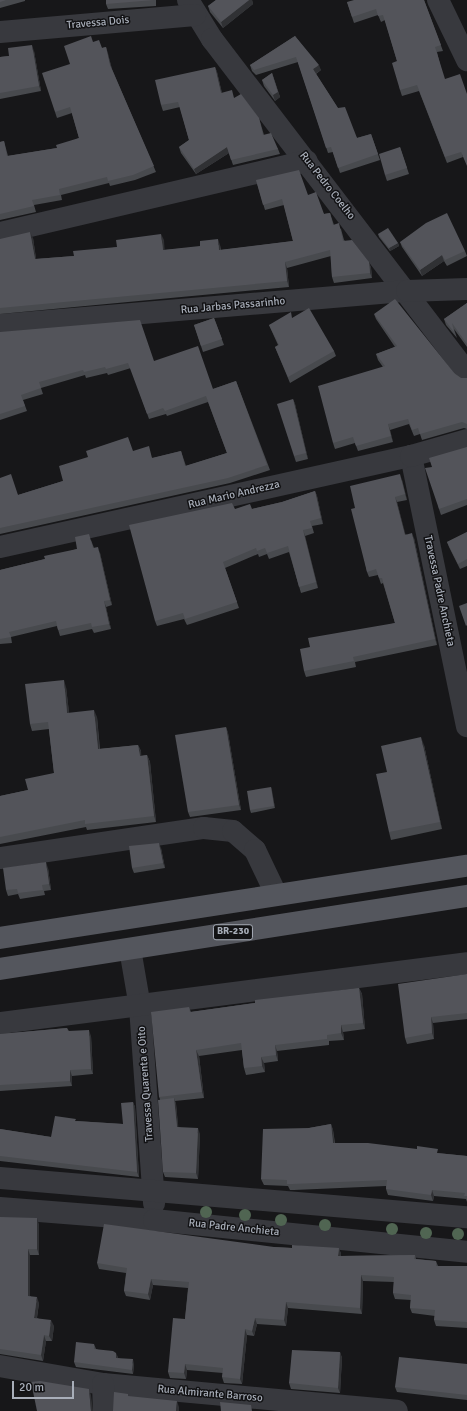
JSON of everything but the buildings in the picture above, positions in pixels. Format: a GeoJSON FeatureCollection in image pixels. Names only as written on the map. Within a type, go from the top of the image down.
{"type":"FeatureCollection","features":[{"type":"Feature","properties":{"kind":"main road"},"geometry":{"type":"LineString","coordinates":[[0,938],[276,894],[467,866]]}},
{"type":"Feature","properties":{"kind":"main road"},"geometry":{"type":"LineString","coordinates":[[276,894],[284,924]]}},
{"type":"Feature","properties":{"kind":"main road","name":"BR-230"},"geometry":{"type":"LineString","coordinates":[[1,966],[130,949],[467,896]]}},
{"type":"Feature","properties":{"kind":"street"},"geometry":{"type":"LineString","coordinates":[[438,0],[467,60]]}},
{"type":"Feature","properties":{"kind":"street","name":"Travessa Dois"},"geometry":{"type":"LineString","coordinates":[[0,32],[192,7]]}},
{"type":"Feature","properties":{"kind":"street","name":"Rua Pedro Coelho"},"geometry":{"type":"LineString","coordinates":[[192,7],[467,372]]}},
{"type":"Feature","properties":{"kind":"street"},"geometry":{"type":"LineString","coordinates":[[0,233],[307,161]]}},
{"type":"Feature","properties":{"kind":"street","name":"Rua Jarbas Passarinho"},"geometry":{"type":"LineString","coordinates":[[0,325],[407,291],[467,289]]}},
{"type":"Feature","properties":{"kind":"street","name":"Rua Mario Andrezza"},"geometry":{"type":"LineString","coordinates":[[0,547],[411,456],[467,440]]}},
{"type":"Feature","properties":{"kind":"street","name":"Travessa Padre Anchieta"},"geometry":{"type":"LineString","coordinates":[[411,456],[467,726]]}},
{"type":"Feature","properties":{"kind":"street"},"geometry":{"type":"LineString","coordinates":[[0,858],[204,828],[233,831],[254,850],[276,894]]}},
{"type":"Feature","properties":{"kind":"street","name":"Travessa Quarenta e Oito"},"geometry":{"type":"LineString","coordinates":[[130,949],[140,1007],[154,1189],[154,1220]]}},
{"type":"Feature","properties":{"kind":"street"},"geometry":{"type":"LineString","coordinates":[[0,1023],[140,1007],[467,963]]}},
{"type":"Feature","properties":{"kind":"street"},"geometry":{"type":"LineString","coordinates":[[0,1178],[154,1189],[467,1217]]}},
{"type":"Feature","properties":{"kind":"street","name":"Rua Padre Anchieta"},"geometry":{"type":"LineString","coordinates":[[0,1208],[154,1220],[467,1252]]}},
{"type":"Feature","properties":{"kind":"street","name":"Rua Almirante Barroso"},"geometry":{"type":"LineString","coordinates":[[0,1366],[103,1384],[397,1411]]}},
{"type":"Feature","properties":{"kind":"street"},"geometry":{"type":"LineString","coordinates":[[103,1384],[104,1411]]}}]}
